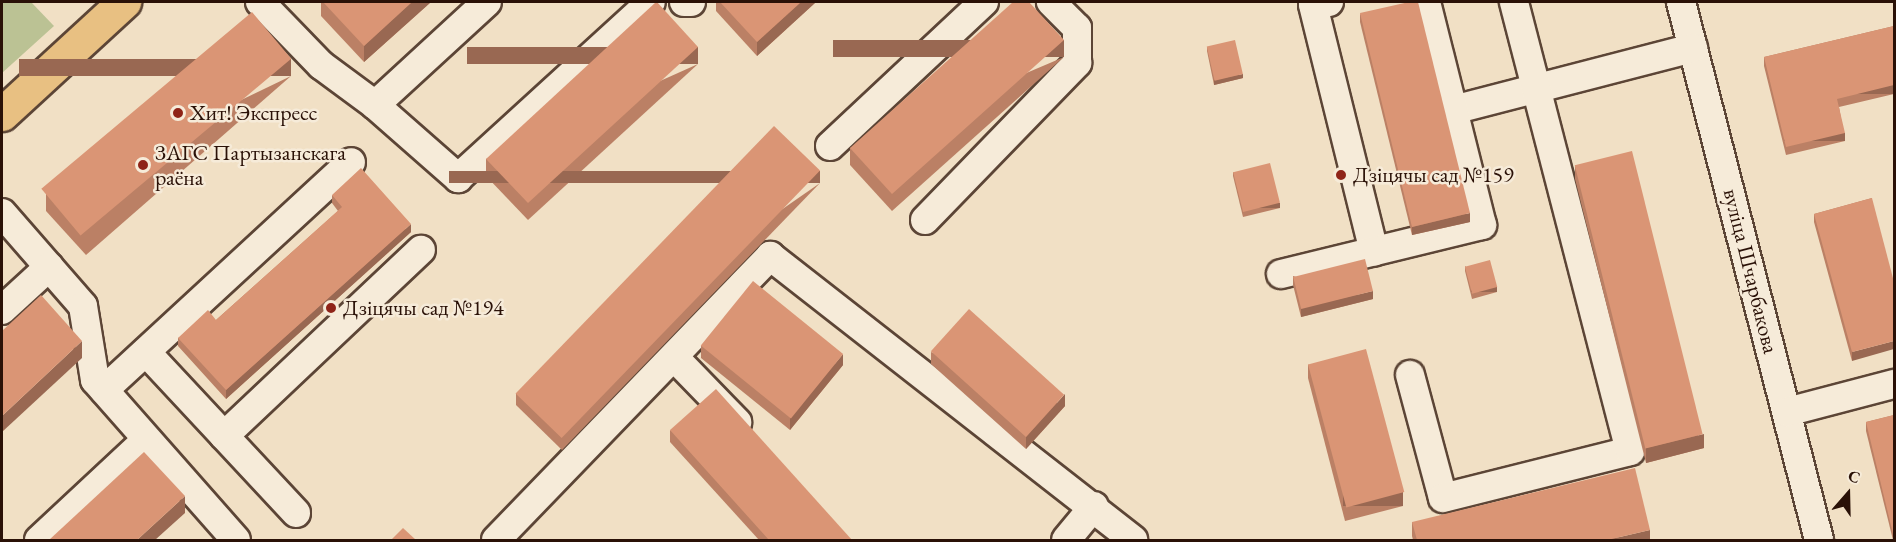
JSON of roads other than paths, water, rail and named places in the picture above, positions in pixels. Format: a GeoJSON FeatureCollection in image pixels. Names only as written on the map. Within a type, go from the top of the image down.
{"type":"FeatureCollection","features":[{"type":"Feature","properties":{"kind":"main road"},"geometry":{"type":"LineString","coordinates":[[2,114],[124,2]]}},
{"type":"Feature","properties":{"kind":"street"},"geometry":{"type":"LineString","coordinates":[[260,2],[321,65],[375,105],[458,178],[651,2]]}},
{"type":"Feature","properties":{"kind":"street"},"geometry":{"type":"LineString","coordinates":[[375,105],[487,2]]}},
{"type":"Feature","properties":{"kind":"street"},"geometry":{"type":"LineString","coordinates":[[684,2],[691,2]]}},
{"type":"Feature","properties":{"kind":"street"},"geometry":{"type":"LineString","coordinates":[[830,146],[984,2]]}},
{"type":"Feature","properties":{"kind":"street"},"geometry":{"type":"LineString","coordinates":[[925,219],[1077,63],[1077,27],[1051,2]]}},
{"type":"Feature","properties":{"kind":"street"},"geometry":{"type":"LineString","coordinates":[[1329,2],[1314,5],[1374,252]]}},
{"type":"Feature","properties":{"kind":"street"},"geometry":{"type":"LineString","coordinates":[[1281,274],[1482,225],[1426,2]]}},
{"type":"Feature","properties":{"kind":"street"},"geometry":{"type":"LineString","coordinates":[[1410,375],[1443,498],[1630,451],[1514,2]]}},
{"type":"Feature","properties":{"kind":"street","name":"вуліца Шчарбакова"},"geometry":{"type":"LineString","coordinates":[[1681,2],[1820,540]]}},
{"type":"Feature","properties":{"kind":"street"},"geometry":{"type":"LineString","coordinates":[[1453,110],[1693,48]]}},
{"type":"Feature","properties":{"kind":"street"},"geometry":{"type":"LineString","coordinates":[[104,390],[351,162]]}},
{"type":"Feature","properties":{"kind":"street"},"geometry":{"type":"LineString","coordinates":[[2,213],[83,306],[95,380],[144,442],[236,540]]}},
{"type":"Feature","properties":{"kind":"street"},"geometry":{"type":"LineString","coordinates":[[224,436],[421,250]]}},
{"type":"Feature","properties":{"kind":"street"},"geometry":{"type":"LineString","coordinates":[[495,540],[770,256],[1094,506],[1133,540]]}},
{"type":"Feature","properties":{"kind":"street"},"geometry":{"type":"LineString","coordinates":[[2,310],[49,267]]}},
{"type":"Feature","properties":{"kind":"street"},"geometry":{"type":"LineString","coordinates":[[146,351],[296,513]]}},
{"type":"Feature","properties":{"kind":"street"},"geometry":{"type":"LineString","coordinates":[[674,357],[755,440]]}},
{"type":"Feature","properties":{"kind":"street"},"geometry":{"type":"LineString","coordinates":[[1787,412],[1894,384]]}},
{"type":"Feature","properties":{"kind":"street"},"geometry":{"type":"LineString","coordinates":[[39,540],[144,442]]}},
{"type":"Feature","properties":{"kind":"street"},"geometry":{"type":"LineString","coordinates":[[1066,540],[1094,506]]}},
{"type":"Feature","properties":{"kind":"place","name":"Хит! Экспресс"},"geometry":{"type":"Point","coordinates":[178,113]}},
{"type":"Feature","properties":{"kind":"place","name":"ЗАГС Партызанскага раёна"},"geometry":{"type":"Point","coordinates":[143,165]}},
{"type":"Feature","properties":{"kind":"place","name":"Дзіцячы сад №159"},"geometry":{"type":"Point","coordinates":[1341,175]}},
{"type":"Feature","properties":{"kind":"place","name":"Дзіцячы сад №194"},"geometry":{"type":"Point","coordinates":[331,308]}}]}
